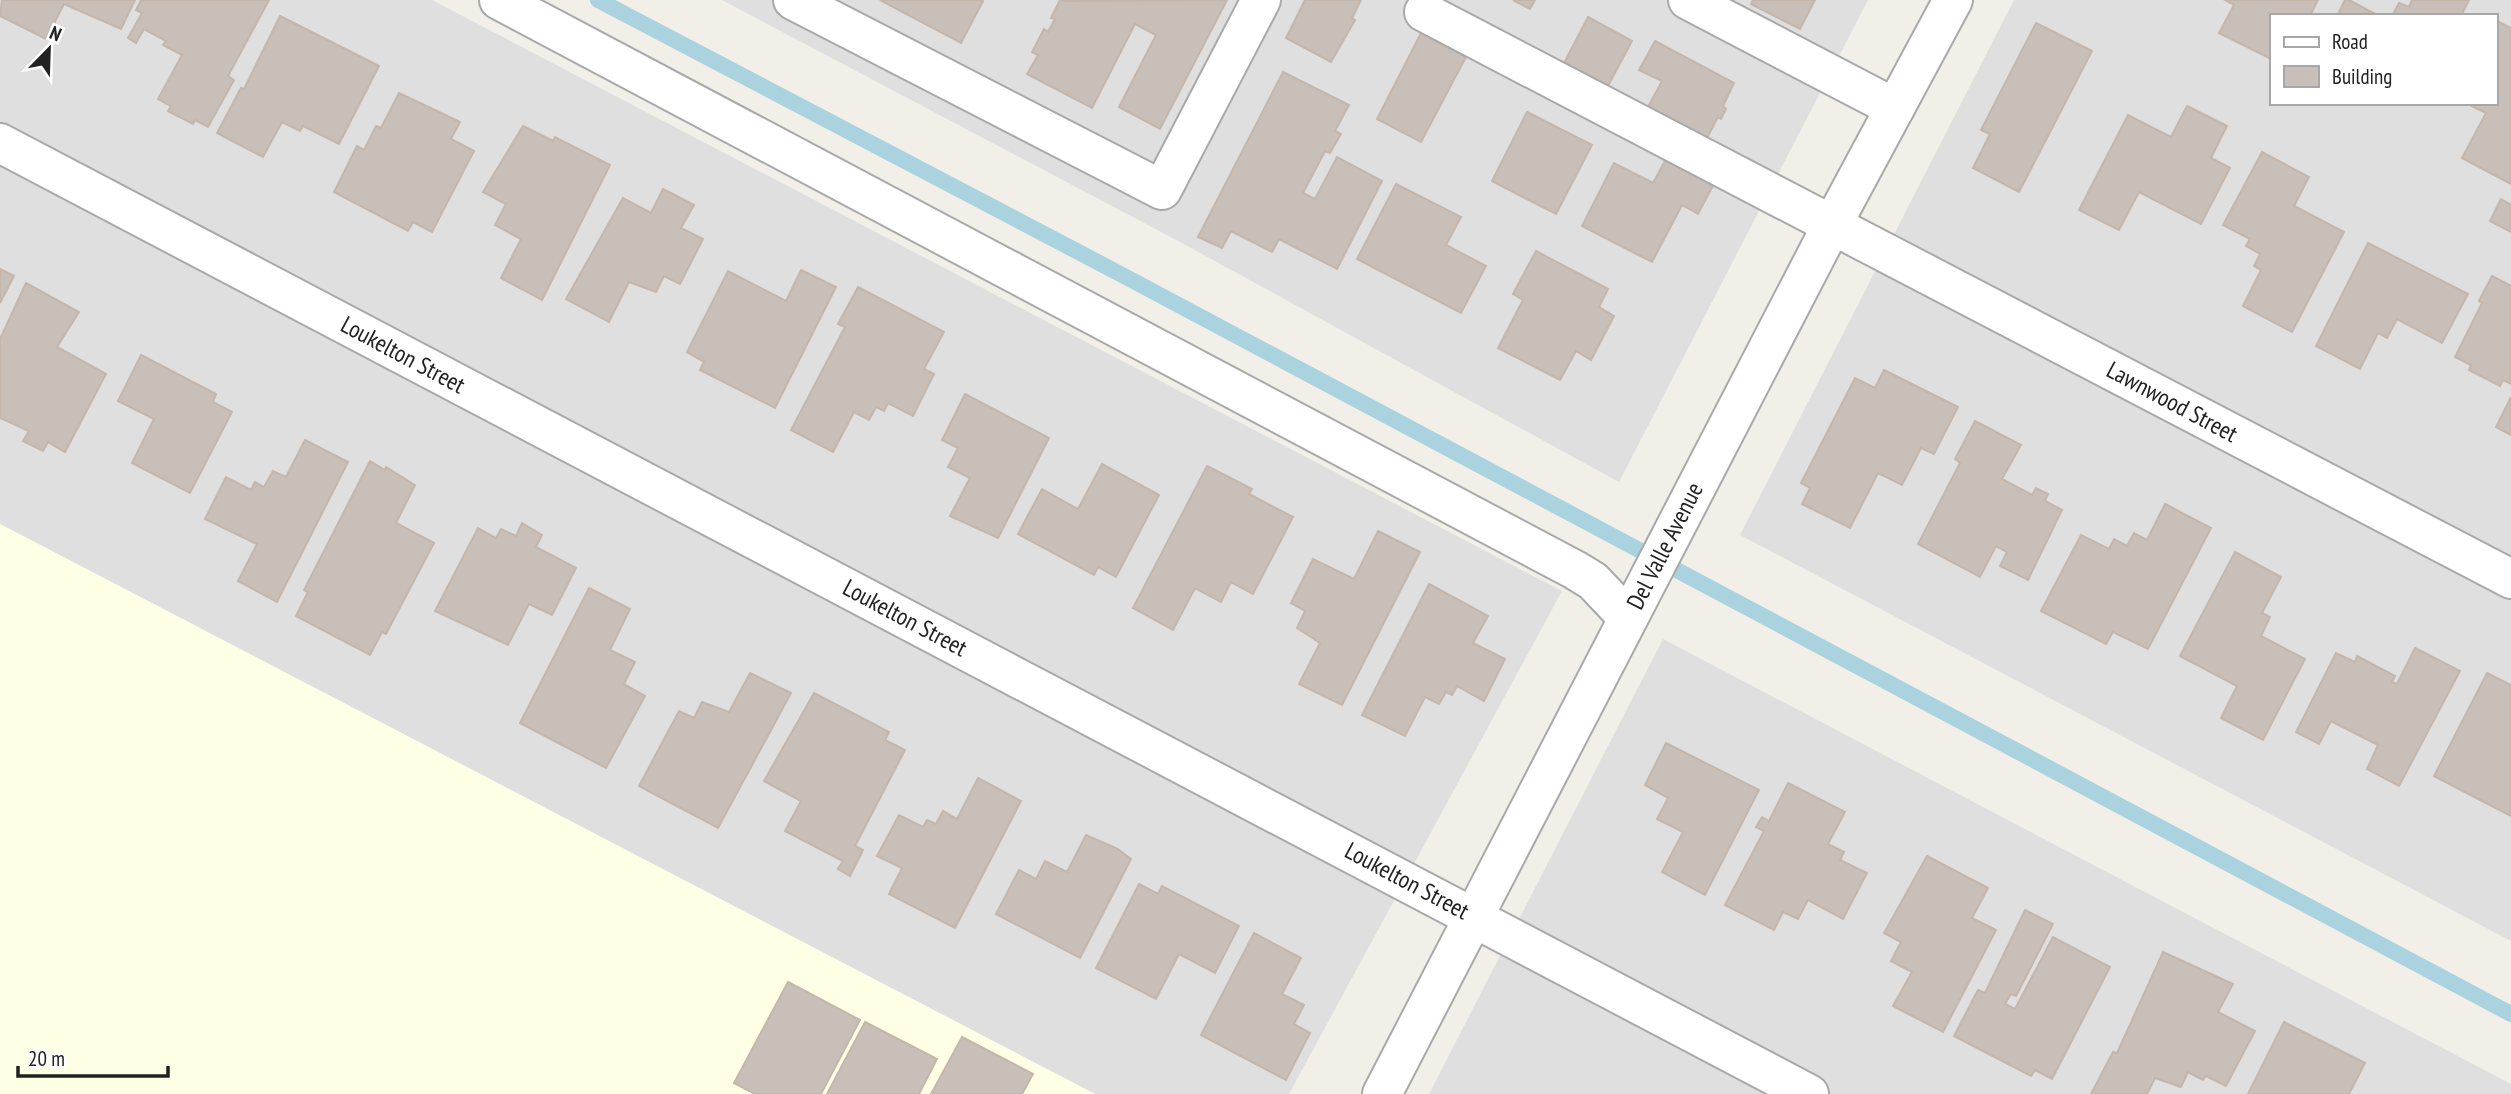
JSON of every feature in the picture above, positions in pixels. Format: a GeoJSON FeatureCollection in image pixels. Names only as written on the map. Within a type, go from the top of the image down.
{"type":"FeatureCollection","features":[{"type":"Feature","properties":{"kind":"street"},"geometry":{"type":"LineString","coordinates":[[499,0],[1575,570],[1634,606]]}},
{"type":"Feature","properties":{"kind":"street"},"geometry":{"type":"LineString","coordinates":[[793,0],[1162,190],[1261,0]]}},
{"type":"Feature","properties":{"kind":"street"},"geometry":{"type":"LineString","coordinates":[[1688,0],[1895,108]]}},
{"type":"Feature","properties":{"kind":"street","name":"Del Valle Avenue"},"geometry":{"type":"LineString","coordinates":[[1382,1094],[1832,225],[1952,0]]}},
{"type":"Feature","properties":{"kind":"street","name":"Lawnwood Street"},"geometry":{"type":"LineString","coordinates":[[1424,12],[2511,579]]}},
{"type":"Feature","properties":{"kind":"street","name":"Loukelton Street"},"geometry":{"type":"LineString","coordinates":[[0,143],[1809,1094]]}},
{"type":"Feature","properties":{"kind":"shaded area"},"geometry":{"type":"Polygon","coordinates":[[[0,0],[432,0],[1562,591],[1289,1094],[1095,1094],[0,524],[0,0]]]}},
{"type":"Feature","properties":{"kind":"shaded area"},"geometry":{"type":"Polygon","coordinates":[[[722,0],[1868,0],[1619,482],[1180,242],[722,0]]]}},
{"type":"Feature","properties":{"kind":"shaded area"},"geometry":{"type":"Polygon","coordinates":[[[2014,0],[2511,0],[2511,941],[1740,535],[2014,0]]]}},
{"type":"Feature","properties":{"kind":"shaded area"},"geometry":{"type":"Polygon","coordinates":[[[0,524],[1095,1094],[0,1094],[0,524]]]}},
{"type":"Feature","properties":{"kind":"shaded area"},"geometry":{"type":"Polygon","coordinates":[[[1663,639],[2511,1084],[2511,1094],[1429,1094],[1663,639]]]}},
{"type":"Feature","properties":{"kind":"building"},"geometry":{"type":"Polygon","coordinates":[[[2,0],[135,0],[121,29],[64,4],[46,39],[0,16],[2,0]]]}},
{"type":"Feature","properties":{"kind":"building"},"geometry":{"type":"Polygon","coordinates":[[[141,0],[269,0],[228,76],[234,80],[208,127],[195,120],[193,124],[168,111],[171,106],[158,99],[182,55],[163,45],[166,41],[144,29],[136,43],[128,38],[142,13],[136,10],[141,0]]]}},
{"type":"Feature","properties":{"kind":"building"},"geometry":{"type":"Polygon","coordinates":[[[880,0],[980,0],[983,1],[961,43],[880,0]]]}},
{"type":"Feature","properties":{"kind":"building"},"geometry":{"type":"Polygon","coordinates":[[[1060,0],[1227,0],[1160,129],[1119,107],[1156,35],[1135,24],[1092,108],[1027,74],[1038,55],[1032,52],[1044,29],[1048,32],[1055,19],[1051,18],[1060,0]]]}},
{"type":"Feature","properties":{"kind":"building"},"geometry":{"type":"Polygon","coordinates":[[[1305,0],[1361,0],[1352,18],[1355,20],[1331,62],[1286,38],[1305,0]]]}},
{"type":"Feature","properties":{"kind":"building"},"geometry":{"type":"Polygon","coordinates":[[[1513,0],[1535,0],[1530,9],[1513,0]]]}},
{"type":"Feature","properties":{"kind":"building"},"geometry":{"type":"Polygon","coordinates":[[[1753,0],[1815,0],[1800,29],[1751,4],[1753,0]]]}},
{"type":"Feature","properties":{"kind":"building"},"geometry":{"type":"Polygon","coordinates":[[[2225,0],[2318,0],[2311,14],[2270,14],[2270,58],[2219,33],[2234,5],[2225,0]]]}},
{"type":"Feature","properties":{"kind":"building"},"geometry":{"type":"Polygon","coordinates":[[[2345,0],[2349,0],[2375,14],[2338,14],[2345,0]]]}},
{"type":"Feature","properties":{"kind":"building"},"geometry":{"type":"Polygon","coordinates":[[[2412,0],[2469,0],[2462,14],[2393,14],[2399,3],[2409,7],[2412,0]]]}},
{"type":"Feature","properties":{"kind":"building"},"geometry":{"type":"Polygon","coordinates":[[[280,16],[379,66],[339,144],[303,126],[300,131],[282,122],[263,157],[217,133],[241,88],[244,89],[280,16]]]}},
{"type":"Feature","properties":{"kind":"building"},"geometry":{"type":"Polygon","coordinates":[[[1588,17],[1632,41],[1608,86],[1564,63],[1588,17]]]}},
{"type":"Feature","properties":{"kind":"building"},"geometry":{"type":"Polygon","coordinates":[[[2497,21],[2511,28],[2511,184],[2462,158],[2486,113],[2470,105],[2497,105],[2497,21]]]}},
{"type":"Feature","properties":{"kind":"building"},"geometry":{"type":"Polygon","coordinates":[[[2036,23],[2092,51],[2019,192],[1973,168],[1990,134],[1981,130],[2036,23]]]}},
{"type":"Feature","properties":{"kind":"building"},"geometry":{"type":"Polygon","coordinates":[[[1421,33],[1466,57],[1421,142],[1377,119],[1421,33]]]}},
{"type":"Feature","properties":{"kind":"building"},"geometry":{"type":"Polygon","coordinates":[[[1655,41],[1734,83],[1723,106],[1726,109],[1721,119],[1718,117],[1707,138],[1648,107],[1662,81],[1639,70],[1655,41]]]}},
{"type":"Feature","properties":{"kind":"building"},"geometry":{"type":"Polygon","coordinates":[[[1283,72],[1349,105],[1335,131],[1341,134],[1330,153],[1325,151],[1303,193],[1315,199],[1337,157],[1382,181],[1337,269],[1279,239],[1272,252],[1231,231],[1222,248],[1198,237],[1283,72]]]}},
{"type":"Feature","properties":{"kind":"building"},"geometry":{"type":"Polygon","coordinates":[[[399,93],[460,122],[451,139],[474,151],[432,232],[413,222],[408,231],[334,192],[357,146],[364,150],[376,126],[381,128],[399,93]]]}},
{"type":"Feature","properties":{"kind":"building"},"geometry":{"type":"Polygon","coordinates":[[[2187,106],[2227,126],[2211,158],[2230,168],[2201,224],[2139,192],[2119,230],[2079,210],[2128,115],[2171,137],[2187,106]]]}},
{"type":"Feature","properties":{"kind":"building"},"geometry":{"type":"Polygon","coordinates":[[[1527,112],[1592,145],[1556,214],[1492,181],[1527,112]]]}},
{"type":"Feature","properties":{"kind":"building"},"geometry":{"type":"Polygon","coordinates":[[[523,126],[553,141],[555,137],[610,165],[542,300],[501,278],[521,239],[495,225],[506,204],[483,192],[523,126]]]}},
{"type":"Feature","properties":{"kind":"building"},"geometry":{"type":"Polygon","coordinates":[[[2262,152],[2309,177],[2294,206],[2344,232],[2292,332],[2243,306],[2261,270],[2254,266],[2260,254],[2246,246],[2250,239],[2223,225],[2262,152]]]}},
{"type":"Feature","properties":{"kind":"building"},"geometry":{"type":"Polygon","coordinates":[[[1666,159],[1714,184],[1698,214],[1682,205],[1652,262],[1582,226],[1614,163],[1653,183],[1666,159]]]}},
{"type":"Feature","properties":{"kind":"building"},"geometry":{"type":"Polygon","coordinates":[[[1396,184],[1461,217],[1446,245],[1486,266],[1461,313],[1357,259],[1396,184]]]}},
{"type":"Feature","properties":{"kind":"building"},"geometry":{"type":"Polygon","coordinates":[[[663,189],[694,205],[681,228],[703,239],[680,284],[664,276],[656,292],[629,282],[609,322],[566,299],[623,198],[651,213],[663,189]]]}},
{"type":"Feature","properties":{"kind":"building"},"geometry":{"type":"Polygon","coordinates":[[[2501,199],[2511,205],[2511,232],[2490,221],[2501,199]]]}},
{"type":"Feature","properties":{"kind":"building"},"geometry":{"type":"Polygon","coordinates":[[[2368,243],[2468,294],[2442,343],[2397,319],[2387,338],[2378,333],[2360,369],[2316,346],[2368,243]]]}},
{"type":"Feature","properties":{"kind":"building"},"geometry":{"type":"Polygon","coordinates":[[[1536,251],[1608,289],[1599,307],[1614,316],[1591,360],[1576,351],[1560,380],[1498,348],[1523,300],[1513,294],[1536,251]]]}},
{"type":"Feature","properties":{"kind":"building"},"geometry":{"type":"Polygon","coordinates":[[[0,269],[14,276],[0,303],[0,269]]]}},
{"type":"Feature","properties":{"kind":"building"},"geometry":{"type":"Polygon","coordinates":[[[801,270],[836,287],[775,408],[700,370],[704,362],[687,352],[728,271],[786,301],[801,270]]]}},
{"type":"Feature","properties":{"kind":"building"},"geometry":{"type":"Polygon","coordinates":[[[2492,276],[2511,286],[2511,384],[2503,380],[2500,386],[2469,370],[2471,365],[2455,357],[2482,303],[2479,301],[2492,276]]]}},
{"type":"Feature","properties":{"kind":"building"},"geometry":{"type":"Polygon","coordinates":[[[26,283],[79,312],[57,347],[106,374],[65,452],[48,442],[43,451],[23,441],[29,431],[0,418],[0,339],[26,283]]]}},
{"type":"Feature","properties":{"kind":"building"},"geometry":{"type":"Polygon","coordinates":[[[858,287],[944,332],[924,369],[934,374],[913,416],[888,403],[884,411],[876,407],[869,420],[854,412],[833,452],[791,430],[845,327],[838,324],[858,287]]]}},
{"type":"Feature","properties":{"kind":"building"},"geometry":{"type":"Polygon","coordinates":[[[141,355],[216,394],[213,402],[232,412],[190,493],[132,463],[154,419],[118,401],[141,355]]]}},
{"type":"Feature","properties":{"kind":"building"},"geometry":{"type":"Polygon","coordinates":[[[1884,370],[1958,407],[1934,454],[1921,448],[1902,485],[1878,473],[1850,528],[1802,504],[1810,488],[1801,483],[1855,378],[1875,388],[1884,370]]]}},
{"type":"Feature","properties":{"kind":"building"},"geometry":{"type":"Polygon","coordinates":[[[965,394],[1049,438],[998,538],[950,516],[970,478],[948,467],[958,448],[942,440],[965,394]]]}},
{"type":"Feature","properties":{"kind":"building"},"geometry":{"type":"Polygon","coordinates":[[[2511,397],[2511,435],[2496,427],[2511,397]]]}},
{"type":"Feature","properties":{"kind":"building"},"geometry":{"type":"Polygon","coordinates":[[[1975,421],[2021,445],[2002,479],[2032,495],[2036,488],[2048,494],[2045,501],[2062,510],[2028,580],[2000,566],[2007,552],[1996,546],[1980,577],[1918,544],[1960,463],[1955,459],[1975,421]]]}},
{"type":"Feature","properties":{"kind":"building"},"geometry":{"type":"Polygon","coordinates":[[[305,440],[348,462],[277,602],[238,581],[257,544],[205,519],[226,477],[251,490],[255,482],[264,487],[273,471],[286,477],[305,440]]]}},
{"type":"Feature","properties":{"kind":"building"},"geometry":{"type":"Polygon","coordinates":[[[370,461],[385,470],[386,467],[415,485],[396,523],[434,543],[386,634],[382,632],[370,655],[296,616],[308,592],[304,590],[370,461]]]}},
{"type":"Feature","properties":{"kind":"building"},"geometry":{"type":"Polygon","coordinates":[[[1102,464],[1159,495],[1116,577],[1098,567],[1094,575],[1018,534],[1042,489],[1078,509],[1102,464]]]}},
{"type":"Feature","properties":{"kind":"building"},"geometry":{"type":"Polygon","coordinates":[[[1207,466],[1252,489],[1249,494],[1293,517],[1253,594],[1231,582],[1221,602],[1195,588],[1173,630],[1133,608],[1207,466]]]}},
{"type":"Feature","properties":{"kind":"building"},"geometry":{"type":"Polygon","coordinates":[[[2165,504],[2211,528],[2148,649],[2113,632],[2106,644],[2041,611],[2081,535],[2109,549],[2114,539],[2127,546],[2134,533],[2147,540],[2165,504]]]}},
{"type":"Feature","properties":{"kind":"building"},"geometry":{"type":"Polygon","coordinates":[[[522,523],[542,535],[536,547],[576,568],[552,615],[529,604],[508,645],[435,611],[478,528],[496,538],[501,529],[516,536],[522,523]]]}},
{"type":"Feature","properties":{"kind":"building"},"geometry":{"type":"Polygon","coordinates":[[[1378,531],[1420,552],[1342,705],[1299,684],[1320,643],[1297,628],[1305,611],[1291,603],[1313,559],[1354,579],[1378,531]]]}},
{"type":"Feature","properties":{"kind":"building"},"geometry":{"type":"Polygon","coordinates":[[[2235,552],[2281,577],[2262,613],[2270,617],[2261,636],[2305,659],[2263,740],[2221,718],[2237,686],[2180,656],[2235,552]]]}},
{"type":"Feature","properties":{"kind":"building"},"geometry":{"type":"Polygon","coordinates":[[[1429,584],[1488,616],[1473,643],[1505,659],[1484,701],[1457,686],[1452,695],[1446,692],[1439,704],[1425,697],[1405,736],[1362,715],[1429,584]]]}},
{"type":"Feature","properties":{"kind":"building"},"geometry":{"type":"Polygon","coordinates":[[[589,588],[630,609],[610,650],[635,662],[624,684],[645,696],[606,768],[520,723],[589,588]]]}},
{"type":"Feature","properties":{"kind":"building"},"geometry":{"type":"Polygon","coordinates":[[[2415,648],[2460,671],[2399,786],[2367,769],[2378,745],[2331,721],[2319,744],[2296,732],[2336,653],[2355,662],[2357,656],[2395,676],[2392,682],[2397,684],[2415,648]]]}},
{"type":"Feature","properties":{"kind":"building"},"geometry":{"type":"Polygon","coordinates":[[[750,673],[791,693],[718,828],[639,786],[679,711],[694,718],[702,702],[729,712],[750,673]]]}},
{"type":"Feature","properties":{"kind":"building"},"geometry":{"type":"Polygon","coordinates":[[[2487,673],[2511,685],[2511,816],[2434,776],[2487,673]]]}},
{"type":"Feature","properties":{"kind":"building"},"geometry":{"type":"Polygon","coordinates":[[[814,693],[889,732],[885,740],[905,750],[855,846],[863,850],[850,876],[838,869],[843,861],[785,831],[801,801],[764,781],[814,693]]]}},
{"type":"Feature","properties":{"kind":"building"},"geometry":{"type":"Polygon","coordinates":[[[1666,743],[1759,790],[1705,895],[1662,872],[1683,832],[1657,819],[1668,798],[1645,785],[1666,743]]]}},
{"type":"Feature","properties":{"kind":"building"},"geometry":{"type":"Polygon","coordinates":[[[978,778],[1021,801],[955,928],[889,894],[902,868],[877,856],[899,815],[923,827],[927,820],[936,824],[943,811],[957,819],[978,778]]]}},
{"type":"Feature","properties":{"kind":"building"},"geometry":{"type":"Polygon","coordinates":[[[1788,783],[1845,812],[1828,844],[1844,852],[1840,860],[1867,873],[1843,919],[1808,900],[1798,919],[1783,912],[1774,930],[1725,905],[1764,831],[1756,827],[1762,817],[1769,821],[1788,783]]]}},
{"type":"Feature","properties":{"kind":"building"},"geometry":{"type":"Polygon","coordinates":[[[1086,835],[1118,849],[1131,859],[1080,958],[996,914],[1019,870],[1036,879],[1045,861],[1067,872],[1086,835]]]}},
{"type":"Feature","properties":{"kind":"building"},"geometry":{"type":"Polygon","coordinates":[[[1927,856],[1988,888],[1972,918],[1996,930],[1943,1032],[1893,1006],[1912,972],[1891,961],[1901,942],[1884,933],[1927,856]]]}},
{"type":"Feature","properties":{"kind":"building"},"geometry":{"type":"Polygon","coordinates":[[[1139,884],[1158,894],[1162,886],[1239,926],[1215,973],[1179,954],[1156,999],[1096,968],[1139,884]]]}},
{"type":"Feature","properties":{"kind":"building"},"geometry":{"type":"Polygon","coordinates":[[[2025,910],[2053,924],[2016,996],[2011,994],[2005,1004],[2015,1009],[2053,937],[2110,967],[2052,1079],[2035,1070],[2031,1076],[1954,1036],[1978,990],[1985,993],[2025,910]]]}},
{"type":"Feature","properties":{"kind":"building"},"geometry":{"type":"Polygon","coordinates":[[[1254,933],[1301,958],[1282,994],[1304,1005],[1294,1024],[1310,1033],[1286,1080],[1201,1035],[1254,933]]]}},
{"type":"Feature","properties":{"kind":"building"},"geometry":{"type":"Polygon","coordinates":[[[2163,952],[2233,984],[2218,1012],[2255,1031],[2226,1086],[2206,1076],[2203,1080],[2188,1072],[2181,1087],[2155,1078],[2147,1094],[2091,1094],[2113,1052],[2117,1053],[2163,952]]]}},
{"type":"Feature","properties":{"kind":"building"},"geometry":{"type":"Polygon","coordinates":[[[788,982],[860,1020],[821,1094],[755,1094],[734,1083],[788,982]]]}},
{"type":"Feature","properties":{"kind":"building"},"geometry":{"type":"Polygon","coordinates":[[[865,1022],[937,1059],[919,1094],[827,1094],[865,1022]]]}},
{"type":"Feature","properties":{"kind":"building"},"geometry":{"type":"Polygon","coordinates":[[[2284,1022],[2365,1063],[2349,1094],[2248,1094],[2284,1022]]]}},
{"type":"Feature","properties":{"kind":"building"},"geometry":{"type":"Polygon","coordinates":[[[962,1037],[1033,1074],[1022,1094],[931,1094],[962,1037]]]}},
{"type":"Feature","properties":{"kind":"waterway"},"geometry":{"type":"LineString","coordinates":[[598,0],[1126,277],[2511,1014]]}}]}
